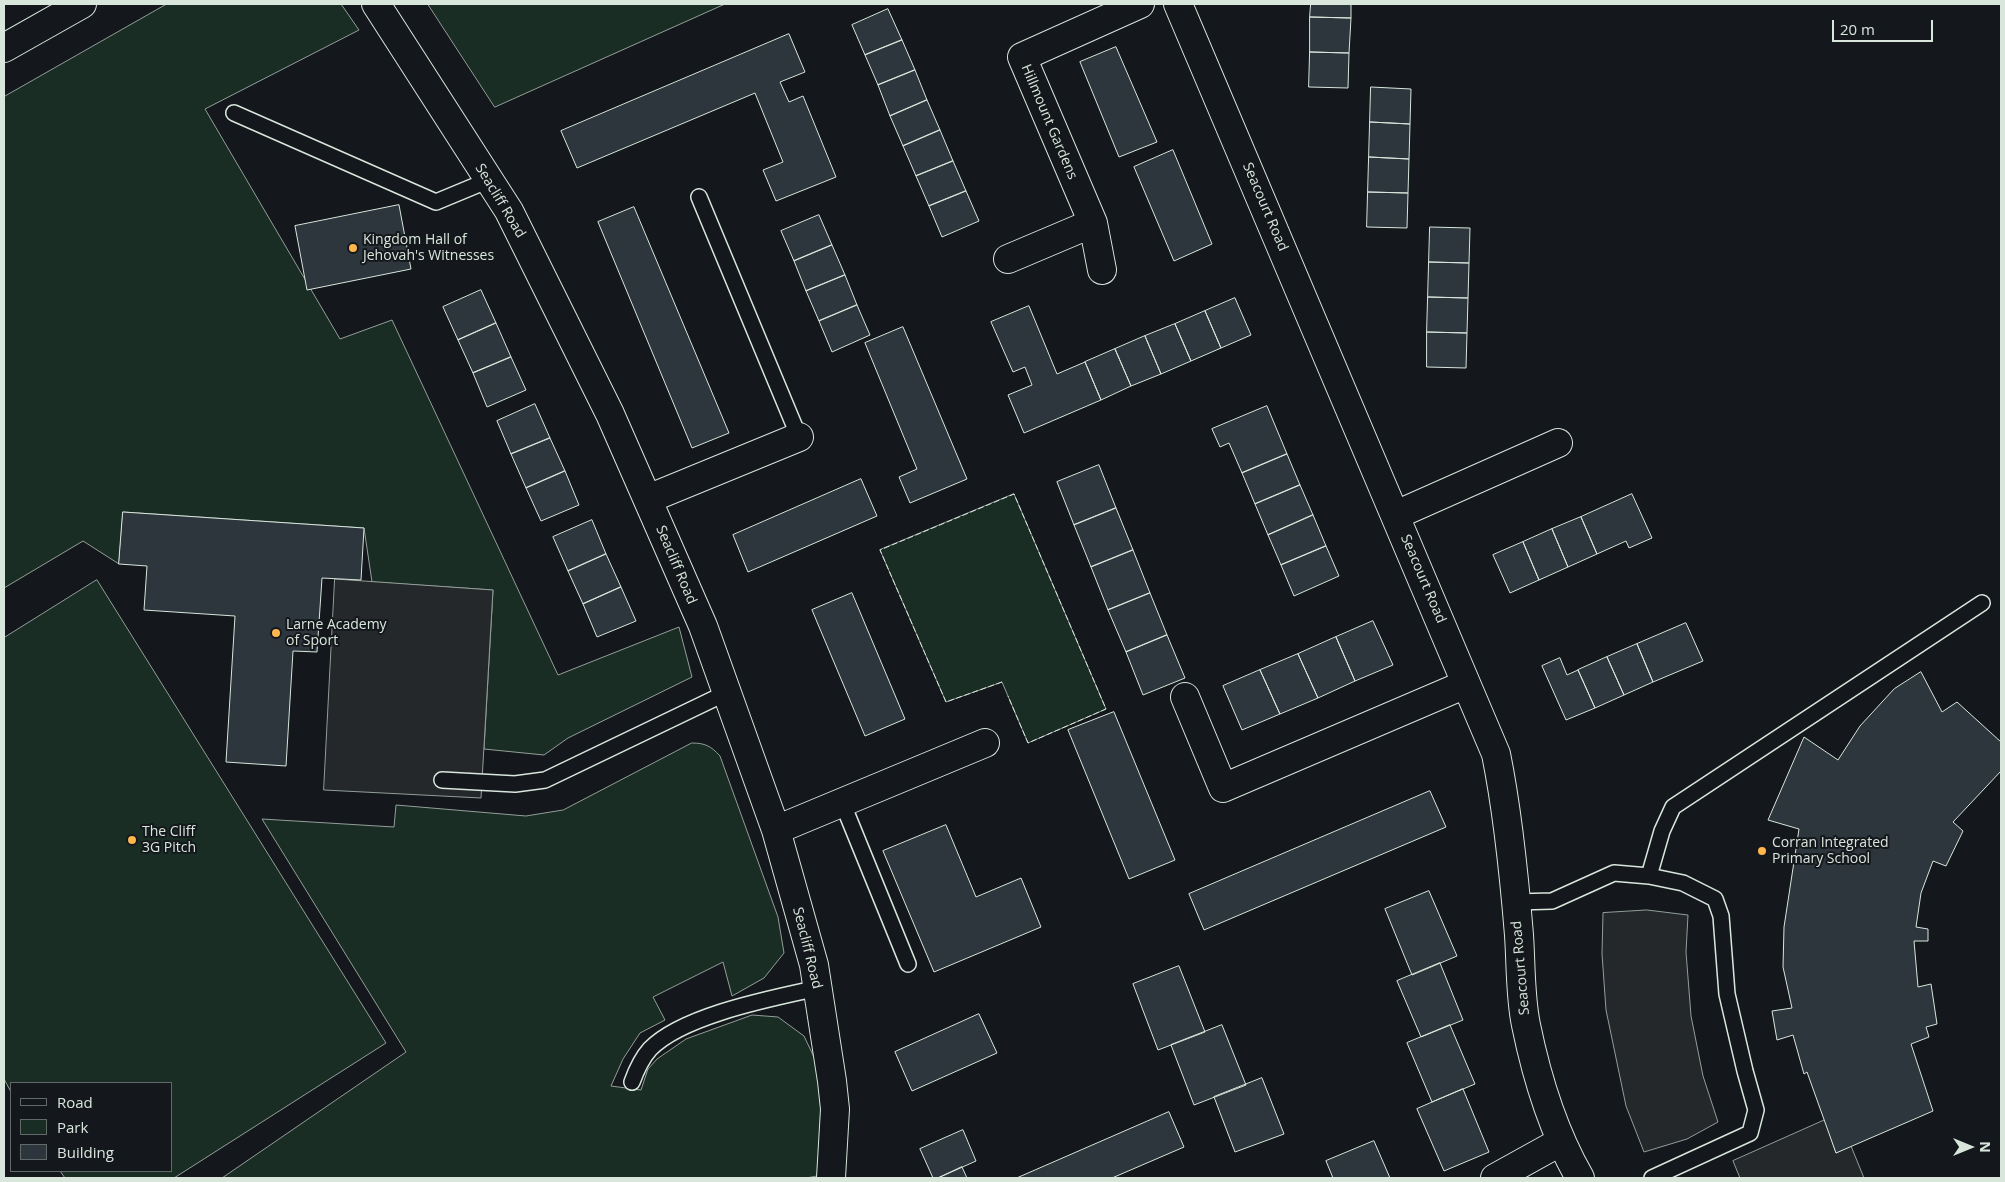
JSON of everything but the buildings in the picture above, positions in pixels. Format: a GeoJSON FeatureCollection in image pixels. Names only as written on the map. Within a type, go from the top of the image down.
{"type":"FeatureCollection","features":[{"type":"Feature","properties":{"kind":"street"},"geometry":{"type":"LineString","coordinates":[[4,48],[82,4]]}},
{"type":"Feature","properties":{"kind":"street","name":"Seacliff Road"},"geometry":{"type":"LineString","coordinates":[[376,4],[509,211],[561,313],[648,499],[702,626],[776,830],[806,936],[818,988],[829,1051],[835,1109],[831,1178]]}},
{"type":"Feature","properties":{"kind":"street","name":"Hillmount Gardens"},"geometry":{"type":"LineString","coordinates":[[1102,270],[1093,223],[1022,57],[1140,4]]}},
{"type":"Feature","properties":{"kind":"street","name":"Seacourt Road"},"geometry":{"type":"LineString","coordinates":[[1178,4],[1496,754],[1507,823],[1516,902],[1526,1023],[1540,1084],[1560,1142],[1580,1178]]}},
{"type":"Feature","properties":{"kind":"street"},"geometry":{"type":"LineString","coordinates":[[1008,259],[1093,223]]}},
{"type":"Feature","properties":{"kind":"street"},"geometry":{"type":"LineString","coordinates":[[648,499],[800,437]]}},
{"type":"Feature","properties":{"kind":"street"},"geometry":{"type":"LineString","coordinates":[[1396,515],[1558,443]]}},
{"type":"Feature","properties":{"kind":"street"},"geometry":{"type":"LineString","coordinates":[[1185,697],[1223,788],[1466,684]]}},
{"type":"Feature","properties":{"kind":"street"},"geometry":{"type":"LineString","coordinates":[[776,830],[986,743]]}},
{"type":"Feature","properties":{"kind":"street"},"geometry":{"type":"LineString","coordinates":[[1495,1178],[1560,1142]]}},
{"type":"Feature","properties":{"kind":"lane"},"geometry":{"type":"LineString","coordinates":[[234,113],[436,202],[489,180]]}},
{"type":"Feature","properties":{"kind":"lane"},"geometry":{"type":"LineString","coordinates":[[699,196],[800,437]]}},
{"type":"Feature","properties":{"kind":"lane"},"geometry":{"type":"LineString","coordinates":[[1649,876],[1662,831],[1673,807],[1982,603]]}},
{"type":"Feature","properties":{"kind":"lane"},"geometry":{"type":"LineString","coordinates":[[442,780],[515,784],[545,780],[726,693]]}},
{"type":"Feature","properties":{"kind":"lane"},"geometry":{"type":"LineString","coordinates":[[842,802],[908,964]]}},
{"type":"Feature","properties":{"kind":"lane"},"geometry":{"type":"LineString","coordinates":[[1516,902],[1552,901],[1614,873],[1649,876],[1683,883],[1714,899],[1721,916],[1727,994],[1756,1110],[1750,1133],[1652,1178]]}},
{"type":"Feature","properties":{"kind":"lane"},"geometry":{"type":"LineString","coordinates":[[632,1082],[637,1068],[650,1049],[675,1031],[740,1005],[818,988]]}},
{"type":"Feature","properties":{"kind":"green space"},"geometry":{"type":"Polygon","coordinates":[[[167,4],[341,4],[359,30],[205,109],[340,339],[392,320],[558,675],[679,627],[692,677],[568,738],[544,755],[484,749],[493,590],[372,582],[364,528],[123,512],[119,564],[83,541],[4,588],[4,97],[167,4]]]}},
{"type":"Feature","properties":{"kind":"green space"},"geometry":{"type":"Polygon","coordinates":[[[428,4],[725,4],[495,107],[428,4]]]}},
{"type":"Feature","properties":{"kind":"green space"},"geometry":{"type":"Polygon","coordinates":[[[1014,494],[1106,709],[1028,743],[1002,682],[946,702],[880,550],[1014,494]]]}},
{"type":"Feature","properties":{"kind":"green space","name":"The Cliff 3G Pitch"},"geometry":{"type":"Polygon","coordinates":[[[97,580],[386,1043],[174,1178],[65,1178],[61,1172],[172,1172],[172,1082],[10,1082],[10,1090],[4,1079],[4,638],[97,580]]]}},
{"type":"Feature","properties":{"kind":"green space"},"geometry":{"type":"Polygon","coordinates":[[[692,743],[708,746],[720,756],[778,917],[784,953],[764,978],[732,996],[723,962],[653,997],[665,1020],[640,1033],[623,1059],[611,1086],[641,1090],[648,1069],[657,1059],[686,1039],[752,1015],[778,1017],[804,1036],[822,1074],[822,1129],[817,1176],[806,1178],[222,1178],[406,1052],[262,819],[394,827],[396,805],[526,816],[563,810],[692,743]]]}},
{"type":"Feature","properties":{"kind":"shaded area"},"geometry":{"type":"Polygon","coordinates":[[[335,579],[493,590],[481,798],[324,790],[335,579]]]}},
{"type":"Feature","properties":{"kind":"shaded area"},"geometry":{"type":"Polygon","coordinates":[[[1647,910],[1688,915],[1686,952],[1691,1016],[1703,1076],[1718,1122],[1687,1139],[1644,1152],[1626,1106],[1606,1010],[1602,954],[1603,913],[1647,910]]]}},
{"type":"Feature","properties":{"kind":"shaded area"},"geometry":{"type":"Polygon","coordinates":[[[1825,1120],[1836,1153],[1851,1146],[1864,1178],[1740,1178],[1733,1161],[1825,1120]]]}},
{"type":"Feature","properties":{"kind":"fence"},"geometry":{"type":"LineString","coordinates":[[1002,682],[946,702],[880,550],[1014,494],[1106,709],[1028,743],[1008,696]]}},
{"type":"Feature","properties":{"kind":"place","name":"Kingdom Hall of Jehovah's Witnesses"},"geometry":{"type":"Point","coordinates":[353,248]}},
{"type":"Feature","properties":{"kind":"place","name":"Larne Academy of Sport"},"geometry":{"type":"Point","coordinates":[276,633]}},
{"type":"Feature","properties":{"kind":"place","name":"The Cliff 3G Pitch"},"geometry":{"type":"Point","coordinates":[132,840]}},
{"type":"Feature","properties":{"kind":"place","name":"Corran Integrated Primary School"},"geometry":{"type":"Point","coordinates":[1762,851]}}]}
